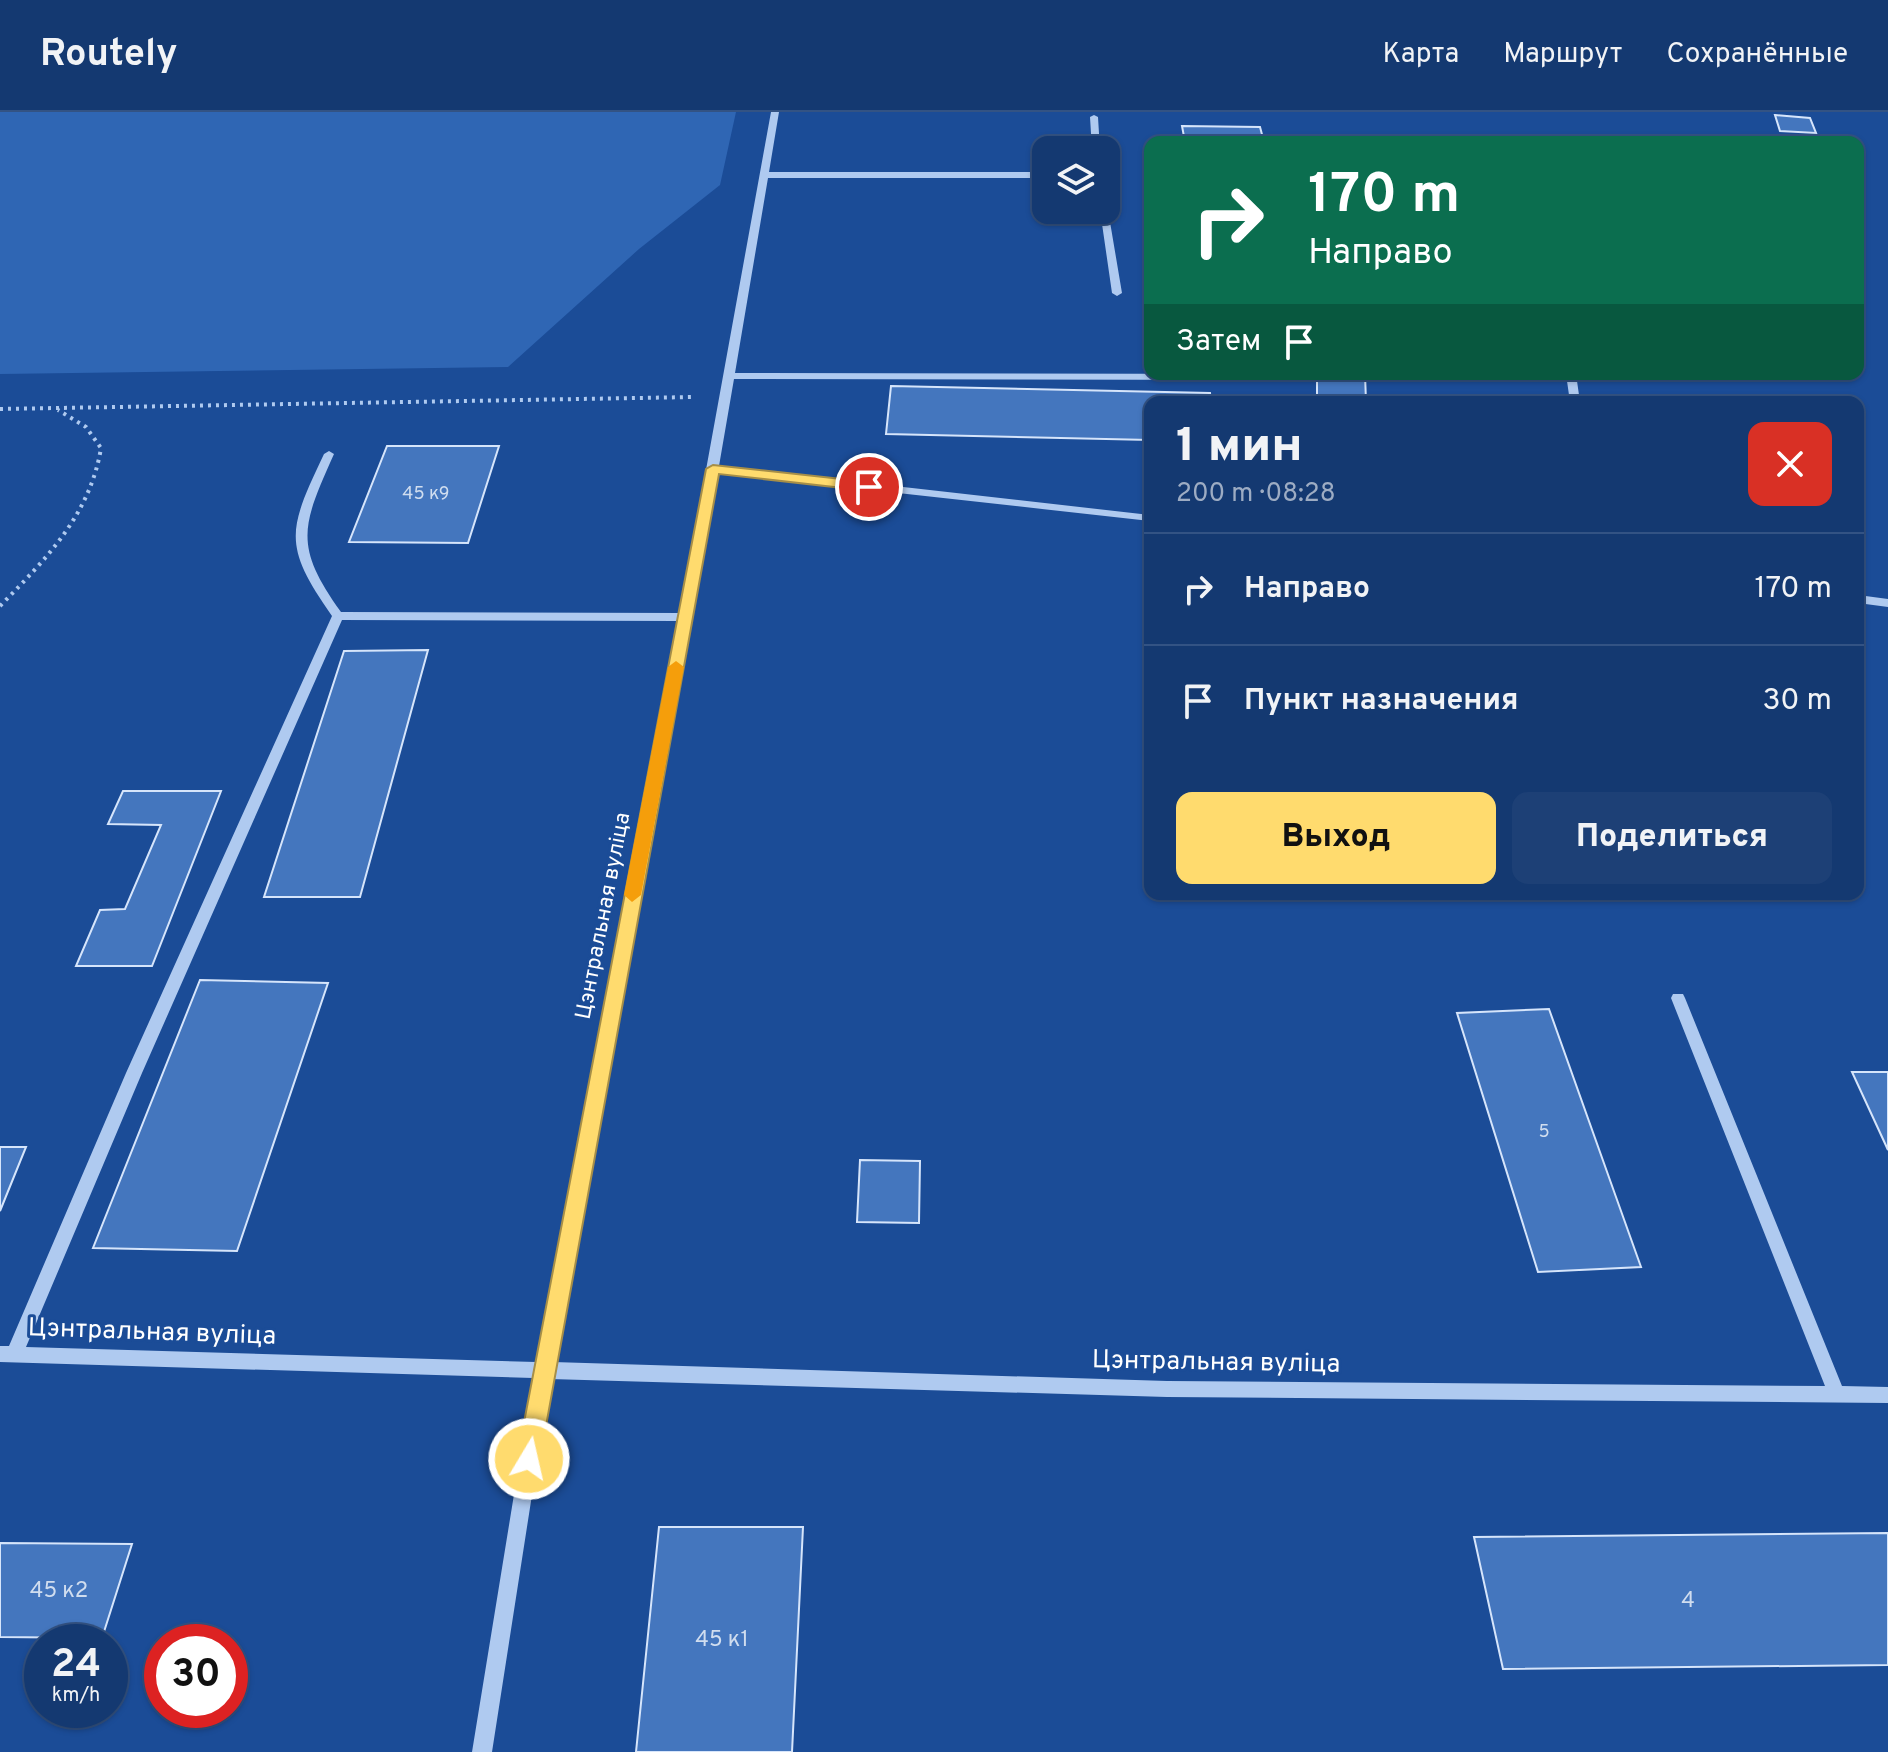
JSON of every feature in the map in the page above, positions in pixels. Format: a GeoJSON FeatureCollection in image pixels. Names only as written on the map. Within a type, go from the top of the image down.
{"type":"FeatureCollection","features":[{"type":"Feature","properties":{"kind":"street","name":"Цэнтральная вуліца"},"geometry":{"type":"LineString","coordinates":[[482,1752],[543,1371],[713,469],[723,396],[775,112]]}},
{"type":"Feature","properties":{"kind":"street"},"geometry":{"type":"LineString","coordinates":[[1094,117],[1095,136]]}},
{"type":"Feature","properties":{"kind":"street"},"geometry":{"type":"LineString","coordinates":[[764,175],[1032,175]]}},
{"type":"Feature","properties":{"kind":"street"},"geometry":{"type":"LineString","coordinates":[[1106,224],[1117,293]]}},
{"type":"Feature","properties":{"kind":"street"},"geometry":{"type":"LineString","coordinates":[[728,376],[1144,377]]}},
{"type":"Feature","properties":{"kind":"street"},"geometry":{"type":"LineString","coordinates":[[329,454],[303,511],[297,543],[311,582],[338,616]]}},
{"type":"Feature","properties":{"kind":"street"},"geometry":{"type":"LineString","coordinates":[[713,469],[1144,517]]}},
{"type":"Feature","properties":{"kind":"street"},"geometry":{"type":"LineString","coordinates":[[1864,600],[1888,603]]}},
{"type":"Feature","properties":{"kind":"street"},"geometry":{"type":"LineString","coordinates":[[338,616],[685,617]]}},
{"type":"Feature","properties":{"kind":"street"},"geometry":{"type":"LineString","coordinates":[[7,1354],[338,616]]}},
{"type":"Feature","properties":{"kind":"street"},"geometry":{"type":"LineString","coordinates":[[1678,998],[1837,1395]]}},
{"type":"Feature","properties":{"kind":"street","name":"Цэнтральная вуліца"},"geometry":{"type":"LineString","coordinates":[[7,1354],[1167,1389],[1888,1395]]}},
{"type":"Feature","properties":{"kind":"path"},"geometry":{"type":"LineString","coordinates":[[0,409],[723,396]]}},
{"type":"Feature","properties":{"kind":"path"},"geometry":{"type":"LineString","coordinates":[[0,606],[51,553],[81,513],[99,477],[101,448],[86,427],[58,410]]}},
{"type":"Feature","properties":{"kind":"shaded area"},"geometry":{"type":"Polygon","coordinates":[[[0,112],[736,112],[720,185],[639,249],[508,367],[0,374],[0,112]]]}},
{"type":"Feature","properties":{"kind":"building"},"geometry":{"type":"Polygon","coordinates":[[[1775,115],[1810,118],[1816,133],[1780,131],[1775,115]]]}},
{"type":"Feature","properties":{"kind":"building"},"geometry":{"type":"Polygon","coordinates":[[[1182,126],[1260,127],[1262,136],[1184,136],[1182,126]]]}},
{"type":"Feature","properties":{"kind":"building"},"geometry":{"type":"Polygon","coordinates":[[[1317,380],[1365,380],[1366,396],[1317,396],[1317,380]]]}},
{"type":"Feature","properties":{"kind":"building"},"geometry":{"type":"Polygon","coordinates":[[[891,386],[1210,393],[1210,396],[1144,396],[1144,440],[886,434],[891,386]]]}},
{"type":"Feature","properties":{"kind":"building"},"geometry":{"type":"Polygon","coordinates":[[[387,446],[499,446],[468,543],[349,542],[387,446]]]}},
{"type":"Feature","properties":{"kind":"building"},"geometry":{"type":"Polygon","coordinates":[[[428,650],[360,897],[264,897],[344,651],[428,650]]]}},
{"type":"Feature","properties":{"kind":"building"},"geometry":{"type":"Polygon","coordinates":[[[123,791],[221,791],[152,966],[76,966],[100,910],[125,909],[161,825],[108,824],[123,791]]]}},
{"type":"Feature","properties":{"kind":"building"},"geometry":{"type":"Polygon","coordinates":[[[200,980],[328,983],[237,1251],[93,1248],[200,980]]]}},
{"type":"Feature","properties":{"kind":"building"},"geometry":{"type":"Polygon","coordinates":[[[1549,1009],[1641,1267],[1538,1272],[1457,1013],[1549,1009]]]}},
{"type":"Feature","properties":{"kind":"building"},"geometry":{"type":"Polygon","coordinates":[[[1852,1072],[1888,1072],[1888,1150],[1852,1072]]]}},
{"type":"Feature","properties":{"kind":"building"},"geometry":{"type":"Polygon","coordinates":[[[0,1147],[26,1147],[0,1211],[0,1147]]]}},
{"type":"Feature","properties":{"kind":"building"},"geometry":{"type":"Polygon","coordinates":[[[860,1160],[920,1161],[919,1223],[857,1222],[860,1160]]]}},
{"type":"Feature","properties":{"kind":"building"},"geometry":{"type":"Polygon","coordinates":[[[659,1527],[803,1527],[792,1752],[636,1752],[659,1527]]]}},
{"type":"Feature","properties":{"kind":"building"},"geometry":{"type":"Polygon","coordinates":[[[1888,1533],[1888,1665],[1503,1669],[1474,1537],[1888,1533]]]}},
{"type":"Feature","properties":{"kind":"building"},"geometry":{"type":"Polygon","coordinates":[[[0,1543],[132,1544],[106,1624],[24,1624],[24,1637],[0,1637],[0,1543]]]}},
{"type":"Feature","properties":{"kind":"slow traffic"},"geometry":{"type":"LineString","coordinates":[[632,895],[676,667]]}},
{"type":"Feature","properties":{"kind":"route"},"geometry":{"type":"LineString","coordinates":[[529,1459],[548,1340],[713,469],[869,487]]}}]}
